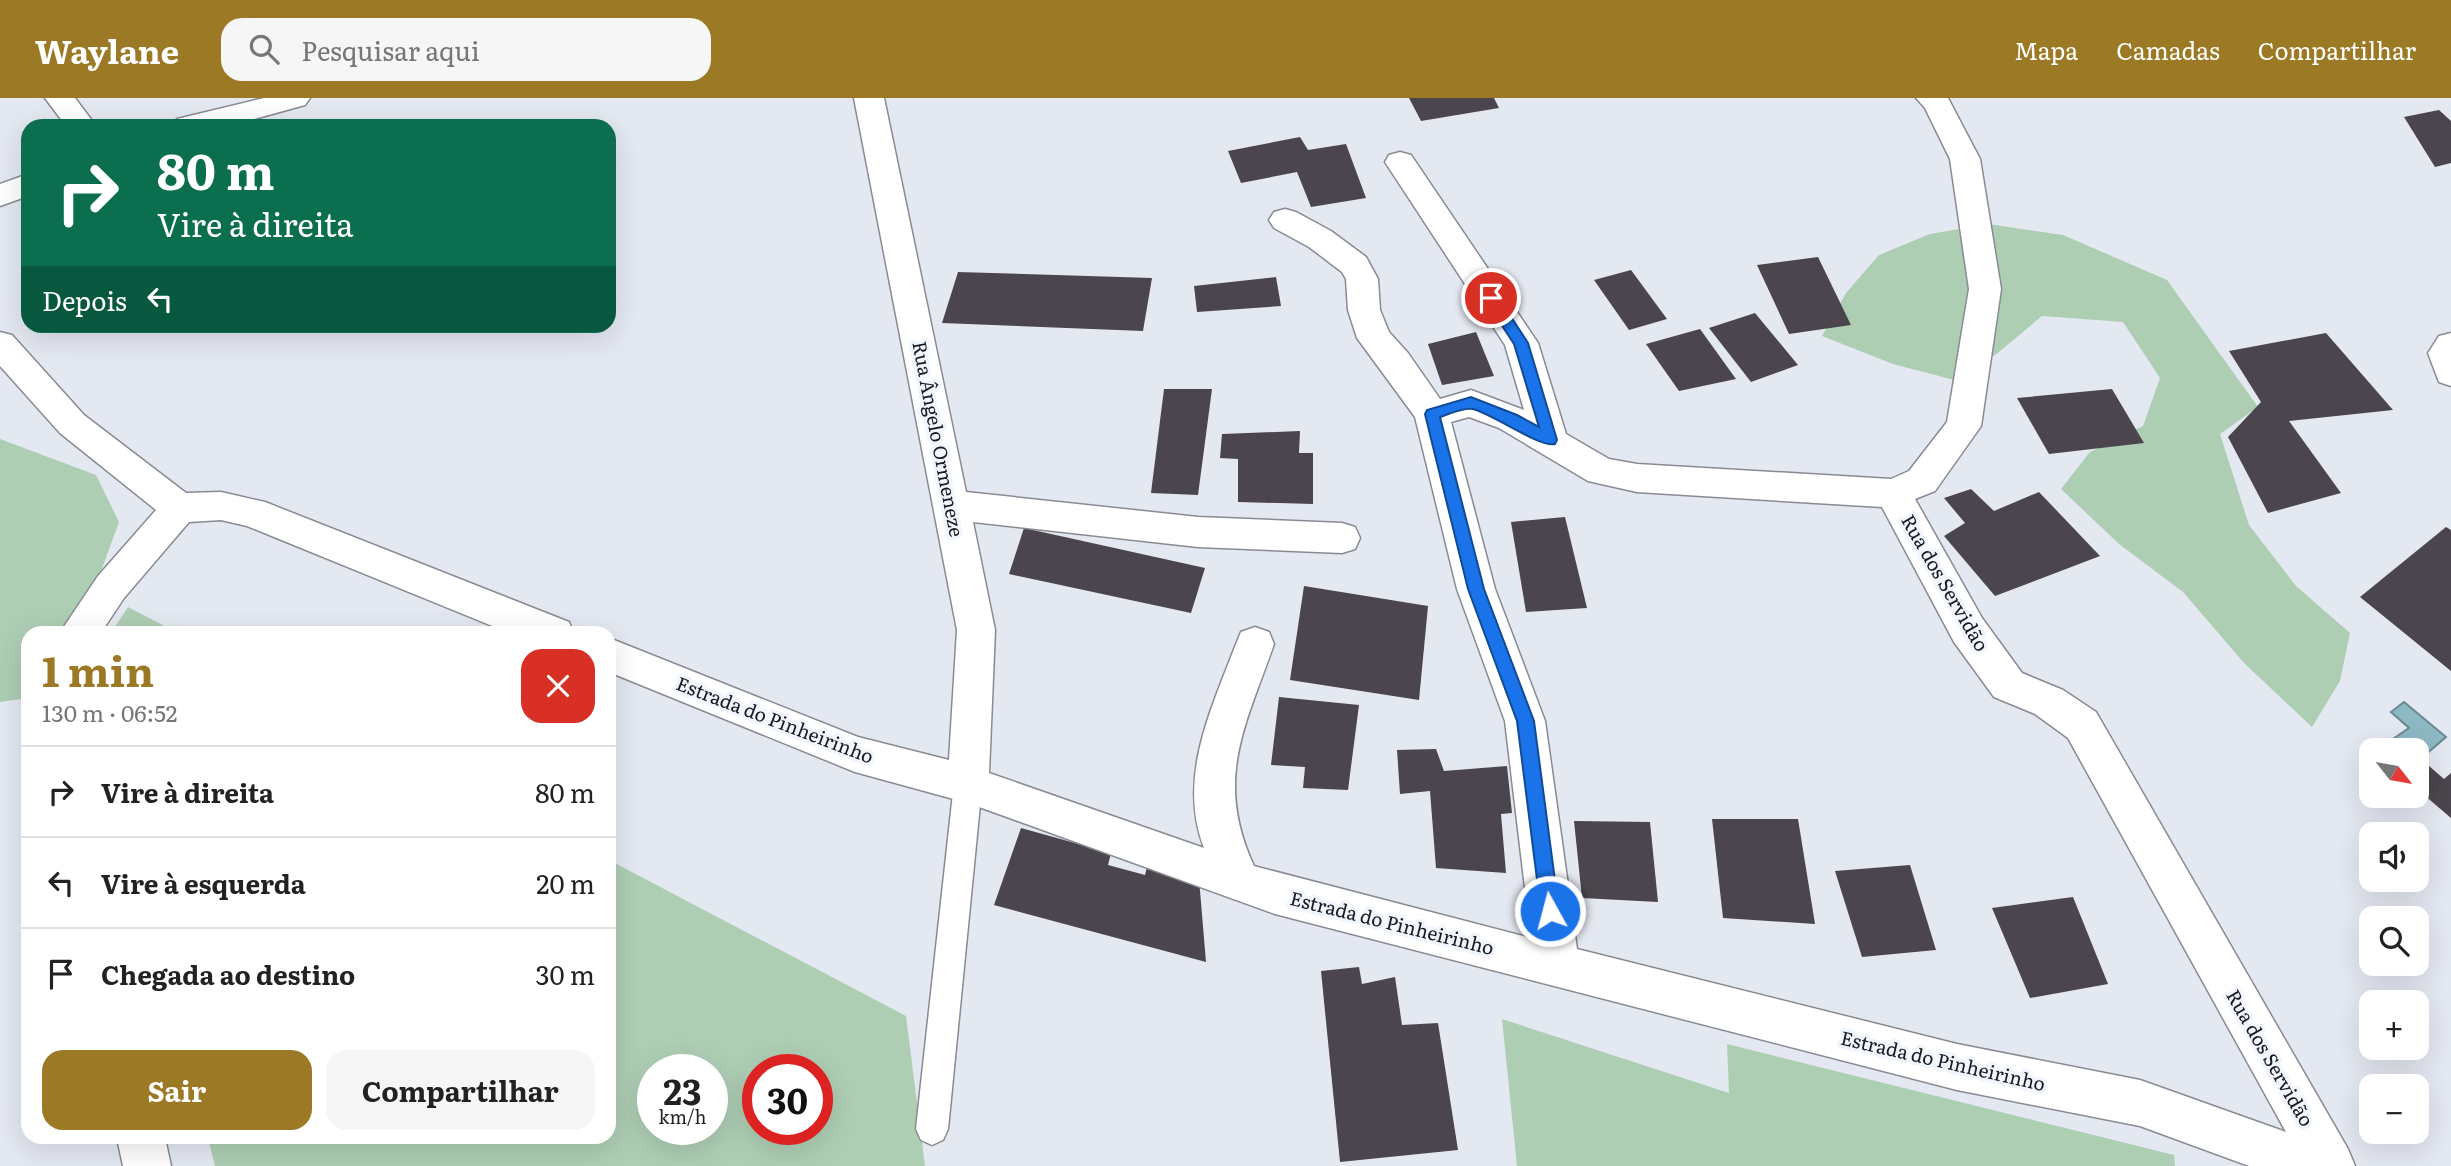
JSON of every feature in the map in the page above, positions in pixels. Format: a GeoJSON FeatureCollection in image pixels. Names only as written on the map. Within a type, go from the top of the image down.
{"type":"FeatureCollection","features":[{"type":"Feature","properties":{"kind":"street"},"geometry":{"type":"LineString","coordinates":[[61,98],[76,119]]}},
{"type":"Feature","properties":{"kind":"street"},"geometry":{"type":"LineString","coordinates":[[214,119],[295,98]]}},
{"type":"Feature","properties":{"kind":"street","name":"Rua Ângelo Ormeneze"},"geometry":{"type":"LineString","coordinates":[[869,98],[976,629],[968,784]]}},
{"type":"Feature","properties":{"kind":"street","name":"Rua dos Servidão"},"geometry":{"type":"LineString","coordinates":[[1931,98],[1937,103],[1965,159],[1985,289],[1964,426],[1922,481],[1893,493],[1968,630],[2008,685],[2049,702],[2082,725],[2331,1166]]}},
{"type":"Feature","properties":{"kind":"street"},"geometry":{"type":"LineString","coordinates":[[1400,162],[1521,343],[1550,440]]}},
{"type":"Feature","properties":{"kind":"street"},"geometry":{"type":"LineString","coordinates":[[0,196],[21,187]]}},
{"type":"Feature","properties":{"kind":"street"},"geometry":{"type":"LineString","coordinates":[[1285,220],[1320,239],[1355,265],[1362,279],[1364,310],[1374,338],[1396,362],[1432,414],[1476,589],[1525,721],[1557,965]]}},
{"type":"Feature","properties":{"kind":"street"},"geometry":{"type":"LineString","coordinates":[[0,344],[72,424],[179,508],[221,506],[252,512],[535,626]]}},
{"type":"Feature","properties":{"kind":"street"},"geometry":{"type":"LineString","coordinates":[[2451,345],[2445,353],[2451,373]]}},
{"type":"Feature","properties":{"kind":"street"},"geometry":{"type":"LineString","coordinates":[[1432,414],[1471,403],[1511,419],[1601,471],[1637,478],[1893,493]]}},
{"type":"Feature","properties":{"kind":"street"},"geometry":{"type":"LineString","coordinates":[[951,505],[1198,533],[1342,538]]}},
{"type":"Feature","properties":{"kind":"street"},"geometry":{"type":"LineString","coordinates":[[84,626],[111,587],[179,508]]}},
{"type":"Feature","properties":{"kind":"street"},"geometry":{"type":"LineString","coordinates":[[1240,881],[1220,839],[1213,800],[1218,751],[1255,644]]}},
{"type":"Feature","properties":{"kind":"street","name":"Estrada do Pinheirinho"},"geometry":{"type":"LineString","coordinates":[[616,658],[855,754],[968,784],[1275,894],[1957,1067],[2140,1103],[2315,1166]]}},
{"type":"Feature","properties":{"kind":"street"},"geometry":{"type":"LineString","coordinates":[[142,1144],[147,1166]]}},
{"type":"Feature","properties":{"kind":"lane"},"geometry":{"type":"LineString","coordinates":[[932,1129],[968,784]]}},
{"type":"Feature","properties":{"kind":"green space"},"geometry":{"type":"Polygon","coordinates":[[[1988,224],[2063,235],[2167,280],[2258,407],[2220,434],[2249,525],[2296,586],[2350,633],[2340,681],[2312,727],[2244,663],[2183,592],[2119,544],[2061,489],[2090,452],[2143,426],[2160,378],[2123,322],[2042,316],[1999,352],[1958,381],[1893,364],[1822,336],[1846,293],[1879,255],[1930,234],[1988,224]]]}},
{"type":"Feature","properties":{"kind":"green space"},"geometry":{"type":"Polygon","coordinates":[[[0,439],[96,475],[119,522],[86,612],[75,626],[21,626],[21,699],[0,702],[0,439]]]}},
{"type":"Feature","properties":{"kind":"green space"},"geometry":{"type":"Polygon","coordinates":[[[128,607],[165,626],[116,626],[128,607]]]}},
{"type":"Feature","properties":{"kind":"green space"},"geometry":{"type":"Polygon","coordinates":[[[616,864],[906,1016],[925,1166],[215,1166],[210,1144],[616,1144],[616,864]]]}},
{"type":"Feature","properties":{"kind":"green space"},"geometry":{"type":"Polygon","coordinates":[[[1502,1019],[1729,1093],[1727,1044],[2174,1155],[2175,1166],[1517,1166],[1502,1019]]]}},
{"type":"Feature","properties":{"kind":"water"},"geometry":{"type":"Polygon","coordinates":[[[2404,702],[2446,737],[2429,752],[2429,738],[2394,738],[2409,728],[2391,712],[2404,702]]]}},
{"type":"Feature","properties":{"kind":"building"},"geometry":{"type":"Polygon","coordinates":[[[1409,98],[1494,98],[1499,108],[1421,121],[1409,98]]]}},
{"type":"Feature","properties":{"kind":"building"},"geometry":{"type":"Polygon","coordinates":[[[2439,110],[2451,121],[2451,163],[2435,167],[2404,117],[2439,110]]]}},
{"type":"Feature","properties":{"kind":"building"},"geometry":{"type":"Polygon","coordinates":[[[1300,137],[1308,150],[1346,144],[1366,198],[1311,207],[1297,172],[1241,183],[1228,151],[1300,137]]]}},
{"type":"Feature","properties":{"kind":"building"},"geometry":{"type":"Polygon","coordinates":[[[1818,257],[1851,325],[1789,334],[1757,265],[1818,257]]]}},
{"type":"Feature","properties":{"kind":"building"},"geometry":{"type":"Polygon","coordinates":[[[1631,270],[1667,319],[1629,330],[1594,280],[1631,270]]]}},
{"type":"Feature","properties":{"kind":"building"},"geometry":{"type":"Polygon","coordinates":[[[958,272],[1152,278],[1143,331],[942,323],[958,272]]]}},
{"type":"Feature","properties":{"kind":"building"},"geometry":{"type":"Polygon","coordinates":[[[1276,277],[1281,306],[1197,312],[1194,286],[1276,277]]]}},
{"type":"Feature","properties":{"kind":"building"},"geometry":{"type":"Polygon","coordinates":[[[1755,313],[1798,365],[1751,382],[1709,328],[1755,313]]]}},
{"type":"Feature","properties":{"kind":"building"},"geometry":{"type":"Polygon","coordinates":[[[1700,329],[1736,379],[1679,391],[1646,344],[1700,329]]]}},
{"type":"Feature","properties":{"kind":"building"},"geometry":{"type":"Polygon","coordinates":[[[1476,332],[1494,376],[1442,385],[1428,344],[1476,332]]]}},
{"type":"Feature","properties":{"kind":"building"},"geometry":{"type":"Polygon","coordinates":[[[2326,333],[2393,410],[2289,421],[2341,493],[2268,513],[2228,437],[2261,402],[2229,351],[2326,333]]]}},
{"type":"Feature","properties":{"kind":"building"},"geometry":{"type":"Polygon","coordinates":[[[1164,389],[1212,389],[1198,495],[1151,493],[1164,389]]]}},
{"type":"Feature","properties":{"kind":"building"},"geometry":{"type":"Polygon","coordinates":[[[2112,389],[2144,443],[2049,454],[2017,398],[2112,389]]]}},
{"type":"Feature","properties":{"kind":"building"},"geometry":{"type":"Polygon","coordinates":[[[1300,431],[1299,453],[1313,453],[1313,504],[1238,502],[1238,459],[1220,458],[1222,434],[1300,431]]]}},
{"type":"Feature","properties":{"kind":"building"},"geometry":{"type":"Polygon","coordinates":[[[1971,489],[1994,511],[2039,492],[2100,556],[1995,596],[1944,536],[1965,523],[1944,498],[1971,489]]]}},
{"type":"Feature","properties":{"kind":"building"},"geometry":{"type":"Polygon","coordinates":[[[1565,517],[1587,608],[1526,612],[1511,522],[1565,517]]]}},
{"type":"Feature","properties":{"kind":"building"},"geometry":{"type":"Polygon","coordinates":[[[2446,527],[2451,530],[2451,671],[2360,597],[2446,527]]]}},
{"type":"Feature","properties":{"kind":"building"},"geometry":{"type":"Polygon","coordinates":[[[1024,528],[1205,568],[1191,613],[1009,574],[1024,528]]]}},
{"type":"Feature","properties":{"kind":"building"},"geometry":{"type":"Polygon","coordinates":[[[1304,586],[1428,606],[1419,700],[1290,680],[1304,586]]]}},
{"type":"Feature","properties":{"kind":"building"},"geometry":{"type":"Polygon","coordinates":[[[1279,697],[1359,705],[1348,790],[1303,788],[1305,767],[1271,765],[1279,697]]]}},
{"type":"Feature","properties":{"kind":"building"},"geometry":{"type":"Polygon","coordinates":[[[1436,749],[1444,771],[1507,766],[1512,813],[1501,814],[1506,873],[1436,868],[1430,791],[1400,794],[1397,750],[1436,749]]]}},
{"type":"Feature","properties":{"kind":"building"},"geometry":{"type":"Polygon","coordinates":[[[2429,766],[2444,779],[2451,773],[2451,818],[2429,799],[2429,766]]]}},
{"type":"Feature","properties":{"kind":"building"},"geometry":{"type":"Polygon","coordinates":[[[1712,819],[1798,819],[1815,924],[1723,918],[1712,819]]]}},
{"type":"Feature","properties":{"kind":"building"},"geometry":{"type":"Polygon","coordinates":[[[1574,821],[1650,822],[1658,902],[1582,898],[1574,821]]]}},
{"type":"Feature","properties":{"kind":"building"},"geometry":{"type":"Polygon","coordinates":[[[1021,828],[1111,853],[1108,865],[1145,875],[1148,863],[1199,879],[1206,962],[994,905],[1021,828]]]}},
{"type":"Feature","properties":{"kind":"building"},"geometry":{"type":"Polygon","coordinates":[[[1910,865],[1936,950],[1862,957],[1835,871],[1910,865]]]}},
{"type":"Feature","properties":{"kind":"building"},"geometry":{"type":"Polygon","coordinates":[[[2073,897],[2108,984],[2030,998],[1992,908],[2073,897]]]}},
{"type":"Feature","properties":{"kind":"building"},"geometry":{"type":"Polygon","coordinates":[[[1359,967],[1362,984],[1395,977],[1402,1025],[1438,1023],[1458,1150],[1340,1162],[1321,971],[1359,967]]]}},
{"type":"Feature","properties":{"kind":"route"},"geometry":{"type":"LineString","coordinates":[[1491,298],[1521,343],[1550,440],[1511,419],[1471,403],[1432,414],[1476,589],[1525,721],[1550,911]]}}]}
